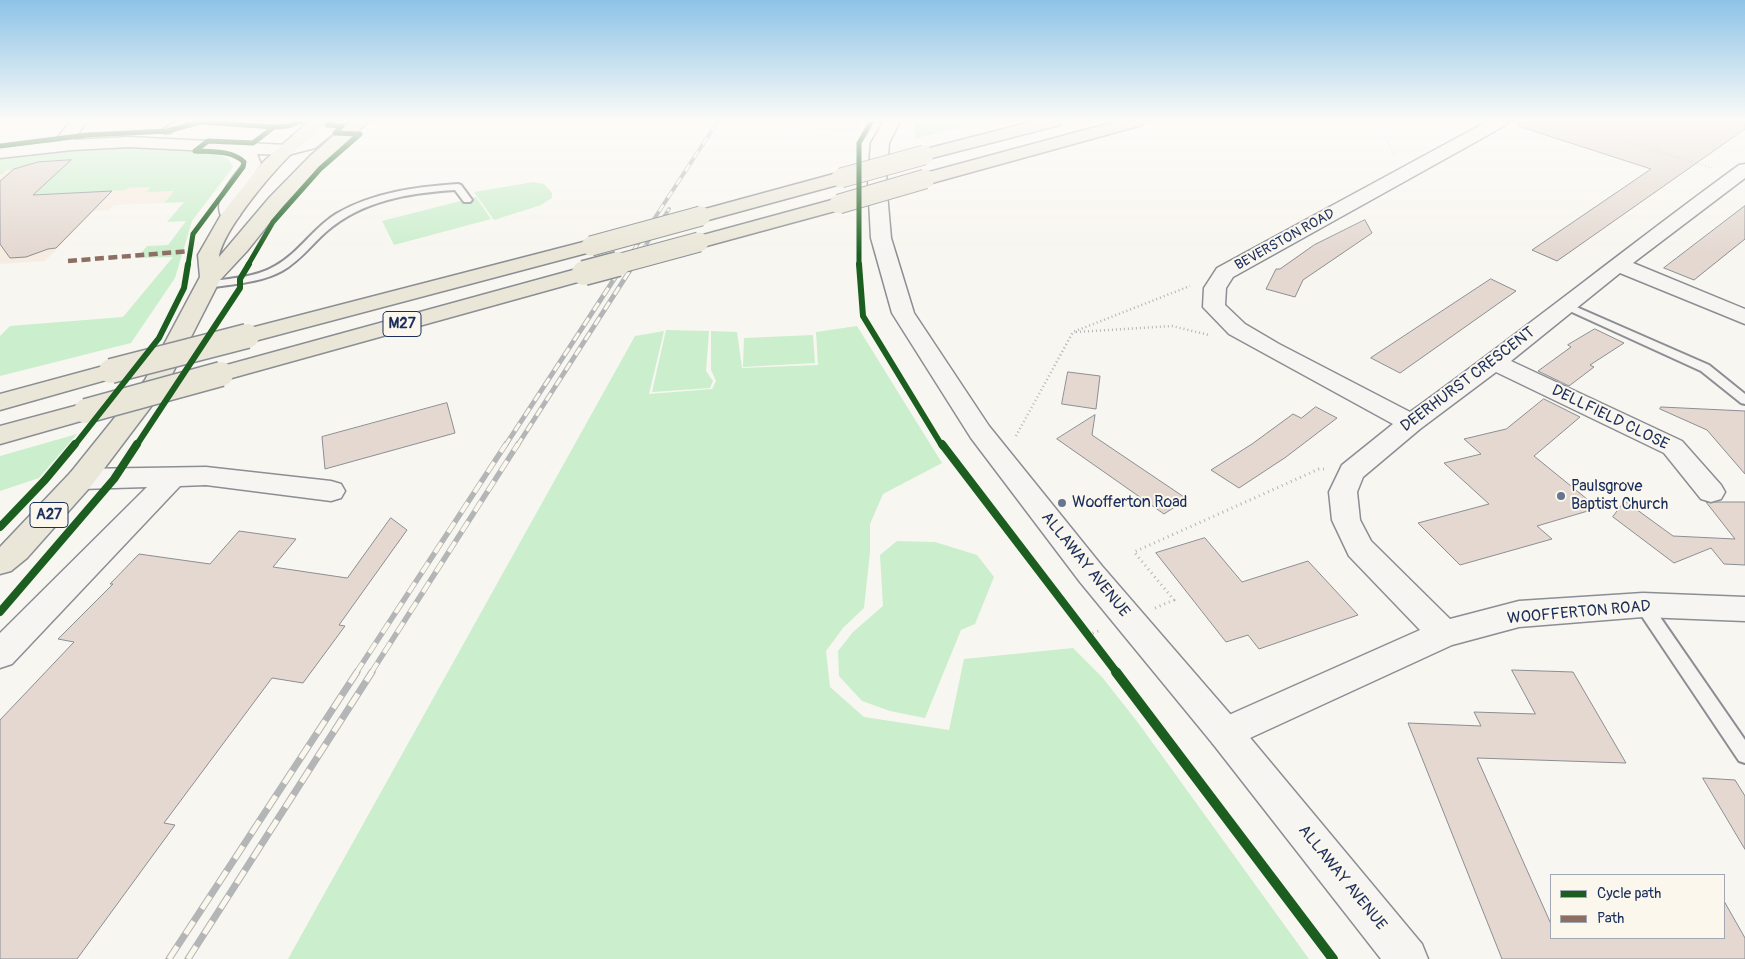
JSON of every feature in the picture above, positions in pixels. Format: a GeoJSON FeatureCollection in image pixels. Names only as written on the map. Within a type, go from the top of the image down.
{"type":"FeatureCollection","features":[{"type":"Feature","properties":{"kind":"main road","name":"A27"},"geometry":{"type":"LineString","coordinates":[[209,281],[208,255],[230,216],[258,177],[274,166]]}},
{"type":"Feature","properties":{"kind":"main road","name":"A27"},"geometry":{"type":"LineString","coordinates":[[0,574],[8,556],[81,479],[156,383],[209,281],[279,198],[294,166]]}},
{"type":"Feature","properties":{"kind":"main road","name":"M27"},"geometry":{"type":"LineString","coordinates":[[0,402],[111,371],[592,246],[885,166]]}},
{"type":"Feature","properties":{"kind":"main road","name":"M27"},"geometry":{"type":"LineString","coordinates":[[0,435],[973,166]]}},
{"type":"Feature","properties":{"kind":"street"},"geometry":{"type":"LineString","coordinates":[[230,216],[230,196],[251,166]]}},
{"type":"Feature","properties":{"kind":"street","name":"ALLAWAY AVENUE"},"geometry":{"type":"LineString","coordinates":[[878,166],[877,182],[881,238],[903,313],[980,432],[1090,574],[1225,733],[1407,959]]}},
{"type":"Feature","properties":{"kind":"street","name":"BEVERSTON ROAD"},"geometry":{"type":"LineString","coordinates":[[1411,423],[1237,329],[1214,307],[1215,288],[1225,273],[1420,166]]}},
{"type":"Feature","properties":{"kind":"street","name":"DEERHURST CRESCENT"},"geometry":{"type":"LineString","coordinates":[[1444,634],[1359,548],[1346,520],[1343,492],[1352,472],[1411,423],[1494,362],[1618,264],[1741,172]]}},
{"type":"Feature","properties":{"kind":"street"},"geometry":{"type":"LineString","coordinates":[[1618,264],[1745,317]]}},
{"type":"Feature","properties":{"kind":"street","name":"DELLFIELD CLOSE"},"geometry":{"type":"LineString","coordinates":[[1494,362],[1673,447],[1711,492]]}},
{"type":"Feature","properties":{"kind":"street"},"geometry":{"type":"LineString","coordinates":[[81,479],[206,476],[331,491]]}},
{"type":"Feature","properties":{"kind":"street"},"geometry":{"type":"LineString","coordinates":[[0,654],[173,478]]}},
{"type":"Feature","properties":{"kind":"street","name":"WOOFFERTON ROAD"},"geometry":{"type":"LineString","coordinates":[[1225,733],[1444,634],[1520,614],[1643,605],[1745,609]]}},
{"type":"Feature","properties":{"kind":"lane"},"geometry":{"type":"LineString","coordinates":[[209,281],[272,272],[302,250],[326,227],[360,206],[386,196],[458,187],[467,200]]}},
{"type":"Feature","properties":{"kind":"lane"},"geometry":{"type":"LineString","coordinates":[[1566,305],[1705,368],[1745,400]]}},
{"type":"Feature","properties":{"kind":"lane"},"geometry":{"type":"LineString","coordinates":[[1643,605],[1745,755]]}},
{"type":"Feature","properties":{"kind":"path"},"geometry":{"type":"LineString","coordinates":[[1401,166],[1405,174]]}},
{"type":"Feature","properties":{"kind":"path"},"geometry":{"type":"LineString","coordinates":[[1719,166],[1741,172]]}},
{"type":"Feature","properties":{"kind":"path"},"geometry":{"type":"LineString","coordinates":[[1003,461],[1073,332],[1225,273]]}},
{"type":"Feature","properties":{"kind":"path"},"geometry":{"type":"LineString","coordinates":[[1073,332],[1172,326],[1217,336]]}},
{"type":"Feature","properties":{"kind":"path"},"geometry":{"type":"LineString","coordinates":[[1088,635],[1174,600],[1134,552],[1319,468],[1352,472]]}},
{"type":"Feature","properties":{"kind":"path"},"geometry":{"type":"LineString","coordinates":[[1082,628],[1094,643]]}},
{"type":"Feature","properties":{"kind":"shaded area"},"geometry":{"type":"Polygon","coordinates":[[[68,166],[41,192],[152,187],[147,191],[175,190],[164,203],[114,205],[109,210],[94,211],[45,261],[0,264],[0,171],[16,167],[68,166]]]}},
{"type":"Feature","properties":{"kind":"green space"},"geometry":{"type":"Polygon","coordinates":[[[0,166],[233,167],[192,221],[175,278],[131,343],[0,376],[0,336],[10,326],[123,317],[173,257],[137,258],[147,246],[168,245],[186,221],[167,222],[184,202],[164,203],[174,191],[146,192],[151,187],[33,195],[64,167],[7,170],[0,175],[0,166]]]}},
{"type":"Feature","properties":{"kind":"green space"},"geometry":{"type":"Polygon","coordinates":[[[533,182],[544,184],[552,193],[552,198],[541,205],[494,220],[474,192],[533,182]]]}},
{"type":"Feature","properties":{"kind":"green space"},"geometry":{"type":"Polygon","coordinates":[[[476,197],[491,219],[394,245],[382,221],[476,197]]]}},
{"type":"Feature","properties":{"kind":"green space"},"geometry":{"type":"Polygon","coordinates":[[[857,326],[942,463],[883,494],[870,524],[870,552],[864,608],[843,628],[826,651],[830,687],[864,717],[949,730],[964,659],[1073,648],[1102,677],[1139,724],[1309,959],[288,959],[635,336],[664,331],[649,394],[712,389],[716,381],[711,370],[711,331],[737,332],[742,368],[818,365],[816,332],[857,326]]]}},
{"type":"Feature","properties":{"kind":"green space"},"geometry":{"type":"Polygon","coordinates":[[[666,330],[709,331],[706,371],[713,381],[710,388],[652,392],[666,330]]]}},
{"type":"Feature","properties":{"kind":"green space"},"geometry":{"type":"Polygon","coordinates":[[[813,335],[815,363],[743,367],[744,338],[813,335]]]}},
{"type":"Feature","properties":{"kind":"green space"},"geometry":{"type":"Polygon","coordinates":[[[77,434],[39,478],[0,491],[0,456],[77,434]]]}},
{"type":"Feature","properties":{"kind":"green space"},"geometry":{"type":"Polygon","coordinates":[[[897,541],[935,542],[977,555],[994,577],[975,624],[961,630],[925,718],[890,711],[862,701],[839,676],[838,651],[853,632],[883,606],[880,555],[897,541]]]}},
{"type":"Feature","properties":{"kind":"building"},"geometry":{"type":"Polygon","coordinates":[[[25,166],[65,166],[33,195],[112,191],[56,248],[26,257],[10,258],[0,244],[0,181],[14,169],[25,166]]]}},
{"type":"Feature","properties":{"kind":"building"},"geometry":{"type":"Polygon","coordinates":[[[1641,166],[1693,166],[1557,261],[1532,250],[1651,169],[1641,166]]]}},
{"type":"Feature","properties":{"kind":"building"},"geometry":{"type":"Polygon","coordinates":[[[1745,206],[1745,239],[1694,280],[1664,268],[1745,206]]]}},
{"type":"Feature","properties":{"kind":"building"},"geometry":{"type":"Polygon","coordinates":[[[1365,220],[1372,233],[1303,280],[1295,297],[1266,289],[1276,269],[1280,269],[1314,245],[1365,220]]]}},
{"type":"Feature","properties":{"kind":"building"},"geometry":{"type":"Polygon","coordinates":[[[1491,279],[1516,291],[1400,373],[1371,358],[1491,279]]]}},
{"type":"Feature","properties":{"kind":"building"},"geometry":{"type":"Polygon","coordinates":[[[1595,329],[1624,343],[1590,365],[1594,367],[1569,386],[1538,371],[1571,347],[1568,345],[1595,329]]]}},
{"type":"Feature","properties":{"kind":"building"},"geometry":{"type":"Polygon","coordinates":[[[1068,372],[1100,376],[1096,409],[1062,404],[1068,372]]]}},
{"type":"Feature","properties":{"kind":"building","name":"Paulsgrove Baptist Church"},"geometry":{"type":"Polygon","coordinates":[[[1544,399],[1580,417],[1534,456],[1598,508],[1537,526],[1552,539],[1460,565],[1418,523],[1489,504],[1444,463],[1481,454],[1464,439],[1506,429],[1544,399]]]}},
{"type":"Feature","properties":{"kind":"building"},"geometry":{"type":"Polygon","coordinates":[[[447,403],[455,433],[325,469],[322,437],[447,403]]]}},
{"type":"Feature","properties":{"kind":"building"},"geometry":{"type":"Polygon","coordinates":[[[1316,407],[1337,418],[1286,457],[1239,488],[1211,470],[1252,444],[1293,414],[1301,418],[1316,407]]]}},
{"type":"Feature","properties":{"kind":"building"},"geometry":{"type":"Polygon","coordinates":[[[1661,407],[1745,411],[1745,474],[1707,430],[1660,409],[1661,407]]]}},
{"type":"Feature","properties":{"kind":"building"},"geometry":{"type":"Polygon","coordinates":[[[1095,415],[1092,435],[1187,499],[1164,514],[1057,439],[1095,415]]]}},
{"type":"Feature","properties":{"kind":"building"},"geometry":{"type":"Polygon","coordinates":[[[1625,501],[1673,536],[1735,539],[1706,502],[1745,502],[1745,565],[1724,564],[1711,548],[1674,563],[1613,517],[1625,501]]]}},
{"type":"Feature","properties":{"kind":"building"},"geometry":{"type":"Polygon","coordinates":[[[391,518],[407,530],[339,625],[345,626],[303,683],[272,678],[164,823],[175,825],[77,959],[0,959],[0,720],[74,642],[58,639],[113,584],[110,584],[139,554],[210,564],[239,531],[296,539],[273,567],[347,578],[391,518]]]}},
{"type":"Feature","properties":{"kind":"building"},"geometry":{"type":"Polygon","coordinates":[[[1205,538],[1242,582],[1308,561],[1358,615],[1259,649],[1248,635],[1226,642],[1156,553],[1205,538]]]}},
{"type":"Feature","properties":{"kind":"building"},"geometry":{"type":"Polygon","coordinates":[[[1512,670],[1573,672],[1626,763],[1477,758],[1550,922],[1550,939],[1725,939],[1725,903],[1745,938],[1745,959],[1502,959],[1408,723],[1481,726],[1474,712],[1535,714],[1512,670]]]}},
{"type":"Feature","properties":{"kind":"building"},"geometry":{"type":"Polygon","coordinates":[[[1703,778],[1735,780],[1745,796],[1745,849],[1703,778]]]}},
{"type":"Feature","properties":{"kind":"railway"},"geometry":{"type":"LineString","coordinates":[[624,265],[689,166]]}},
{"type":"Feature","properties":{"kind":"railway"},"geometry":{"type":"LineString","coordinates":[[633,265],[669,209]]}},
{"type":"Feature","properties":{"kind":"railway"},"geometry":{"type":"LineString","coordinates":[[505,446],[624,264]]}},
{"type":"Feature","properties":{"kind":"railway"},"geometry":{"type":"LineString","coordinates":[[517,446],[634,264]]}},
{"type":"Feature","properties":{"kind":"railway"},"geometry":{"type":"LineString","coordinates":[[356,673],[506,444]]}},
{"type":"Feature","properties":{"kind":"railway"},"geometry":{"type":"LineString","coordinates":[[371,673],[518,444]]}},
{"type":"Feature","properties":{"kind":"railway"},"geometry":{"type":"LineString","coordinates":[[169,959],[357,672]]}},
{"type":"Feature","properties":{"kind":"railway"},"geometry":{"type":"LineString","coordinates":[[188,959],[372,672]]}},
{"type":"Feature","properties":{"kind":"marked path"},"geometry":{"type":"LineString","coordinates":[[68,261],[191,251]]}},
{"type":"Feature","properties":{"kind":"cycle path"},"geometry":{"type":"LineString","coordinates":[[0,527],[45,480],[92,424],[159,338],[184,288],[193,234],[243,166]]}},
{"type":"Feature","properties":{"kind":"cycle path"},"geometry":{"type":"LineString","coordinates":[[0,612],[114,479],[240,288],[240,279],[273,222],[324,166]]}},
{"type":"Feature","properties":{"kind":"cycle path"},"geometry":{"type":"LineString","coordinates":[[859,166],[859,261],[863,316],[948,455],[1168,739],[1333,959]]}},
{"type":"Feature","properties":{"kind":"place","name":"Paulsgrove Baptist Church"},"geometry":{"type":"Point","coordinates":[1561,496]}},
{"type":"Feature","properties":{"kind":"place","name":"Woofferton Road"},"geometry":{"type":"Point","coordinates":[1062,503]}}]}
